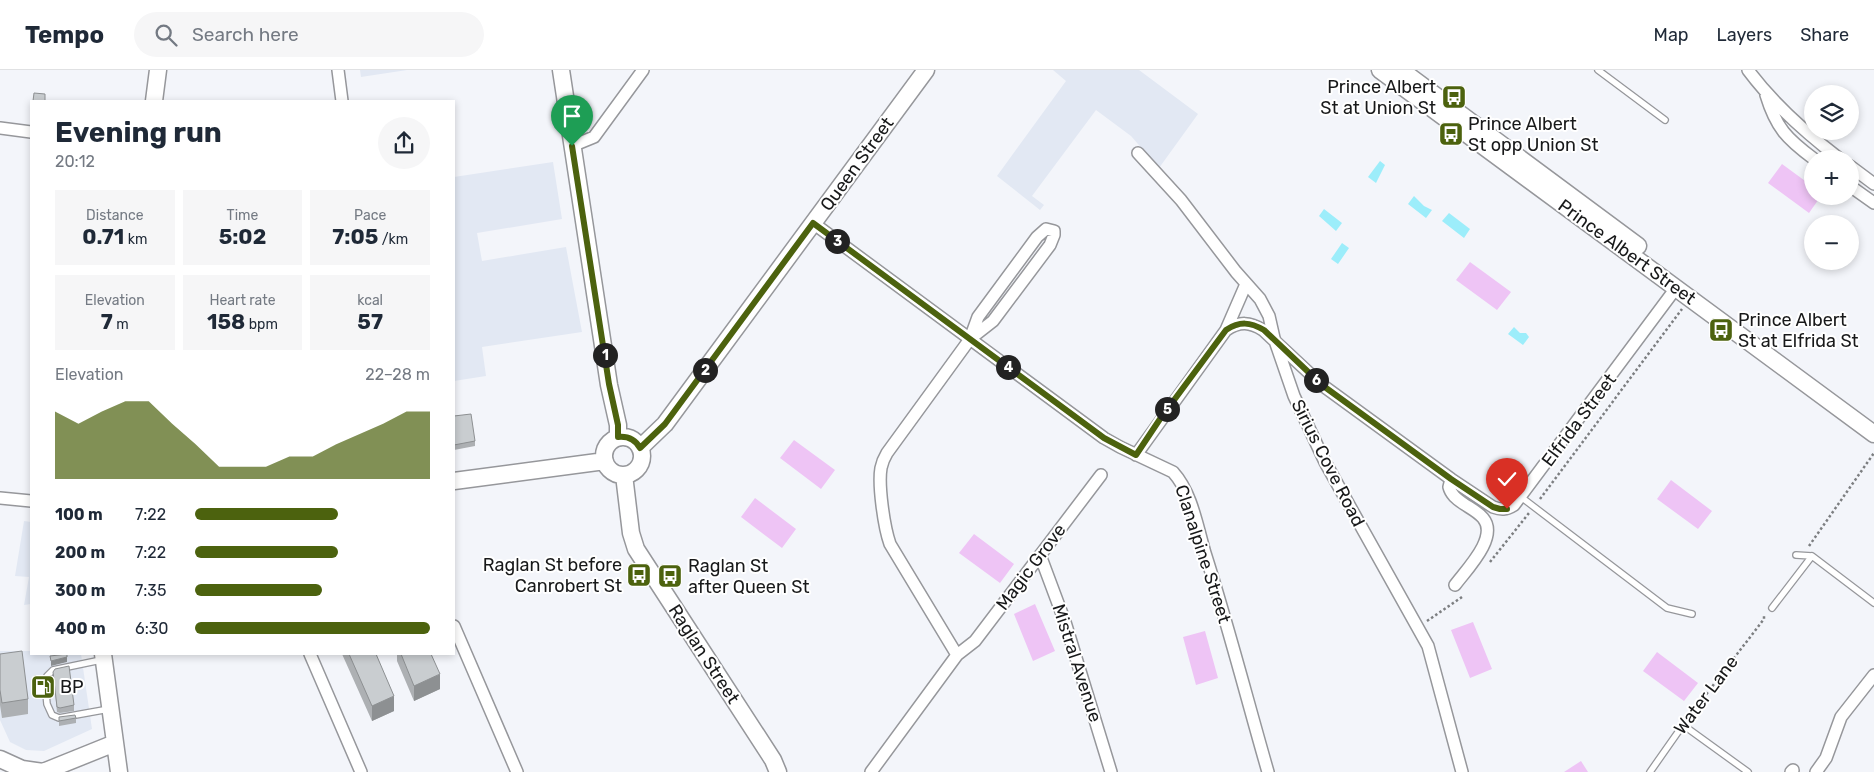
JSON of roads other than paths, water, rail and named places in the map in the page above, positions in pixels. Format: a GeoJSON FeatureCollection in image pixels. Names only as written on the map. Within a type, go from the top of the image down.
{"type":"FeatureCollection","features":[{"type":"Feature","properties":{"kind":"street"},"geometry":{"type":"LineString","coordinates":[[154,100],[158,70]]}},
{"type":"Feature","properties":{"kind":"street"},"geometry":{"type":"LineString","coordinates":[[338,70],[342,100]]}},
{"type":"Feature","properties":{"kind":"street"},"geometry":{"type":"LineString","coordinates":[[561,70],[609,384],[618,425],[618,437]]}},
{"type":"Feature","properties":{"kind":"street"},"geometry":{"type":"LineString","coordinates":[[572,146],[594,136],[644,70]]}},
{"type":"Feature","properties":{"kind":"street","name":"Queen Street"},"geometry":{"type":"LineString","coordinates":[[640,448],[665,424],[926,70]]}},
{"type":"Feature","properties":{"kind":"street","name":"Prince Albert Street"},"geometry":{"type":"LineString","coordinates":[[1380,70],[1404,74],[1874,421]]}},
{"type":"Feature","properties":{"kind":"street"},"geometry":{"type":"LineString","coordinates":[[1748,70],[1766,94],[1804,131],[1828,150]]}},
{"type":"Feature","properties":{"kind":"street","name":"Prince Albert Street"},"geometry":{"type":"LineString","coordinates":[[1404,74],[1676,288],[1874,434]]}},
{"type":"Feature","properties":{"kind":"street"},"geometry":{"type":"LineString","coordinates":[[1766,94],[1773,117],[1782,130],[1804,151]]}},
{"type":"Feature","properties":{"kind":"street"},"geometry":{"type":"LineString","coordinates":[[0,128],[30,132]]}},
{"type":"Feature","properties":{"kind":"street","name":"Sirius Cove Road"},"geometry":{"type":"LineString","coordinates":[[1138,153],[1181,200],[1246,284],[1260,299],[1269,316],[1274,338],[1294,396],[1325,462],[1428,646],[1462,772]]}},
{"type":"Feature","properties":{"kind":"street"},"geometry":{"type":"LineString","coordinates":[[1859,173],[1874,184]]}},
{"type":"Feature","properties":{"kind":"street"},"geometry":{"type":"LineString","coordinates":[[1859,192],[1874,203]]}},
{"type":"Feature","properties":{"kind":"street","name":"Clanalpine Street"},"geometry":{"type":"LineString","coordinates":[[813,223],[1104,438],[1173,472],[1184,488],[1216,586],[1268,772]]}},
{"type":"Feature","properties":{"kind":"street"},"geometry":{"type":"LineString","coordinates":[[957,655],[890,544],[885,525],[880,475],[881,466],[887,453],[970,338],[978,317],[1037,237],[1046,229],[1054,231],[1050,245],[994,321],[970,338]]}},
{"type":"Feature","properties":{"kind":"street"},"geometry":{"type":"LineString","coordinates":[[1136,455],[1160,419],[1226,330],[1246,284]]}},
{"type":"Feature","properties":{"kind":"street","name":"Elfrida Street"},"geometry":{"type":"LineString","coordinates":[[1451,479],[1493,507],[1507,509],[1514,505],[1676,288]]}},
{"type":"Feature","properties":{"kind":"street"},"geometry":{"type":"LineString","coordinates":[[1226,330],[1235,324],[1245,323],[1253,324],[1264,330],[1322,385],[1451,479],[1449,487],[1454,496],[1482,517],[1488,526],[1489,533],[1479,552],[1455,584]]}},
{"type":"Feature","properties":{"kind":"street"},"geometry":{"type":"LineString","coordinates":[[623,436],[633,440],[640,448],[642,454],[639,466],[624,475],[611,470],[605,461],[604,450],[608,444],[618,437],[623,436]]}},
{"type":"Feature","properties":{"kind":"street"},"geometry":{"type":"LineString","coordinates":[[455,481],[605,461]]}},
{"type":"Feature","properties":{"kind":"street","name":"Magic Grove"},"geometry":{"type":"LineString","coordinates":[[871,772],[957,655],[975,641],[1100,474]]}},
{"type":"Feature","properties":{"kind":"street","name":"Raglan Street"},"geometry":{"type":"LineString","coordinates":[[624,475],[631,533],[636,549],[773,760],[778,772]]}},
{"type":"Feature","properties":{"kind":"street"},"geometry":{"type":"LineString","coordinates":[[0,498],[30,501]]}},
{"type":"Feature","properties":{"kind":"street","name":"Mistral Avenue"},"geometry":{"type":"LineString","coordinates":[[1040,555],[1065,622],[1111,772]]}},
{"type":"Feature","properties":{"kind":"street"},"geometry":{"type":"LineString","coordinates":[[455,628],[517,772]]}},
{"type":"Feature","properties":{"kind":"street"},"geometry":{"type":"LineString","coordinates":[[310,655],[360,772]]}},
{"type":"Feature","properties":{"kind":"street"},"geometry":{"type":"LineString","coordinates":[[103,657],[119,772]]}},
{"type":"Feature","properties":{"kind":"street"},"geometry":{"type":"LineString","coordinates":[[1816,772],[1826,758],[1841,717],[1874,675]]}},
{"type":"Feature","properties":{"kind":"street"},"geometry":{"type":"LineString","coordinates":[[0,759],[22,769],[44,772],[115,743]]}},
{"type":"Feature","properties":{"kind":"lane"},"geometry":{"type":"LineString","coordinates":[[1598,70],[1665,120]]}},
{"type":"Feature","properties":{"kind":"lane"},"geometry":{"type":"LineString","coordinates":[[1521,497],[1667,608],[1692,614]]}},
{"type":"Feature","properties":{"kind":"lane"},"geometry":{"type":"LineString","coordinates":[[1796,555],[1812,556],[1874,602]]}},
{"type":"Feature","properties":{"kind":"lane"},"geometry":{"type":"LineString","coordinates":[[1772,608],[1812,556]]}},
{"type":"Feature","properties":{"kind":"lane"},"geometry":{"type":"LineString","coordinates":[[103,657],[90,664],[53,670],[47,676],[45,684],[47,704],[52,715],[59,718],[111,709]]}},
{"type":"Feature","properties":{"kind":"lane","name":"Water Lane"},"geometry":{"type":"LineString","coordinates":[[1650,772],[1683,725],[1748,772]]}},
{"type":"Feature","properties":{"kind":"water"},"geometry":{"type":"Polygon","coordinates":[[[1380,161],[1385,165],[1376,183],[1368,177],[1380,161]]]}},
{"type":"Feature","properties":{"kind":"water"},"geometry":{"type":"Polygon","coordinates":[[[1414,196],[1424,206],[1432,210],[1426,218],[1408,204],[1414,196]]]}},
{"type":"Feature","properties":{"kind":"water"},"geometry":{"type":"Polygon","coordinates":[[[1324,209],[1342,223],[1336,231],[1319,216],[1324,209]]]}},
{"type":"Feature","properties":{"kind":"water"},"geometry":{"type":"Polygon","coordinates":[[[1449,213],[1470,229],[1464,238],[1442,221],[1449,213]]]}},
{"type":"Feature","properties":{"kind":"water"},"geometry":{"type":"Polygon","coordinates":[[[1342,243],[1349,248],[1338,264],[1331,259],[1342,243]]]}},
{"type":"Feature","properties":{"kind":"water"},"geometry":{"type":"Polygon","coordinates":[[[1514,327],[1520,333],[1526,333],[1529,337],[1523,345],[1508,334],[1514,327]]]}},
{"type":"Feature","properties":{"kind":"place","name":"Prince Albert St at Union St"},"geometry":{"type":"Point","coordinates":[1454,97]}},
{"type":"Feature","properties":{"kind":"place","name":"Prince Albert St opp Union St"},"geometry":{"type":"Point","coordinates":[1451,134]}},
{"type":"Feature","properties":{"kind":"place","name":"Prince Albert St at Elfrida St"},"geometry":{"type":"Point","coordinates":[1721,330]}},
{"type":"Feature","properties":{"kind":"place","name":"Raglan St before Canrobert St"},"geometry":{"type":"Point","coordinates":[639,575]}},
{"type":"Feature","properties":{"kind":"place","name":"Raglan St after Queen St"},"geometry":{"type":"Point","coordinates":[670,576]}},
{"type":"Feature","properties":{"kind":"place","name":"BP"},"geometry":{"type":"Point","coordinates":[43,687]}}]}
